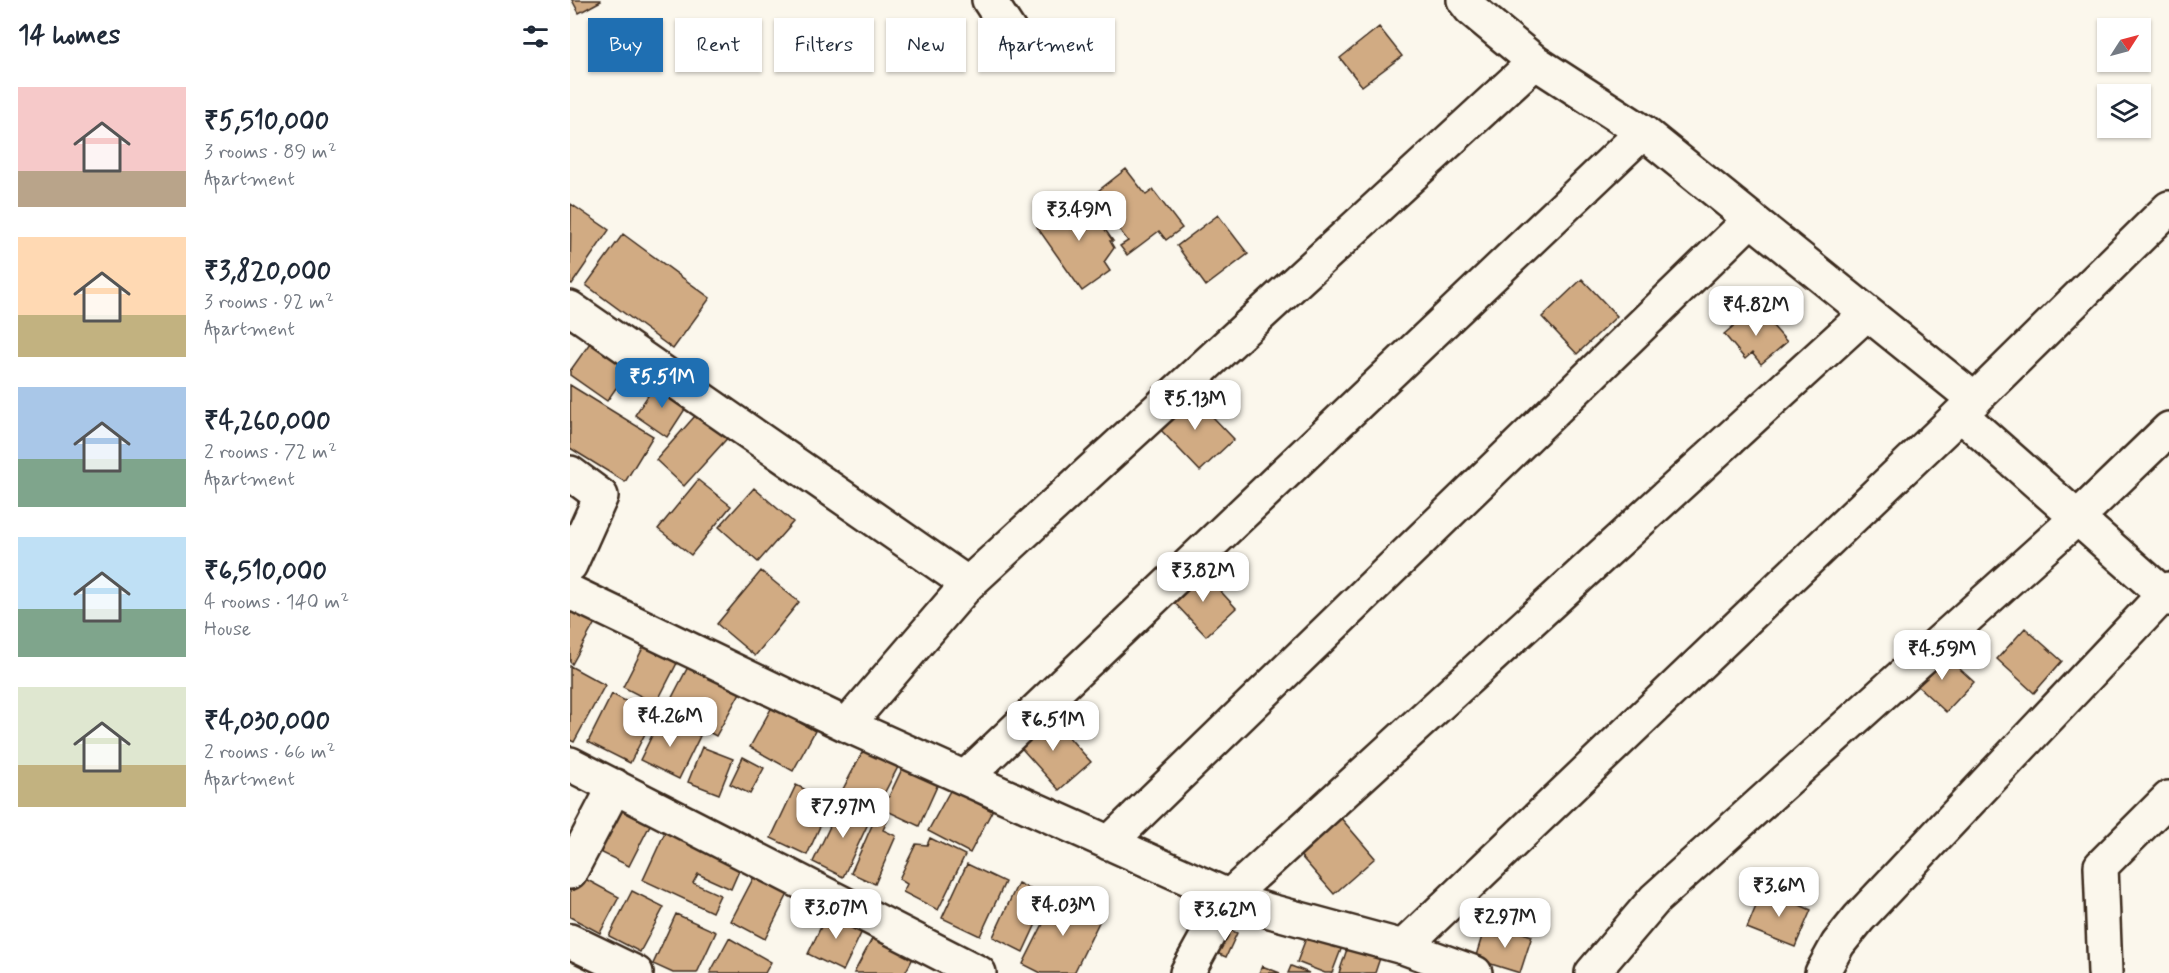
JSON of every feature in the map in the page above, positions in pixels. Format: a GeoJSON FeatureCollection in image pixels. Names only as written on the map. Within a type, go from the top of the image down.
{"type":"FeatureCollection","features":[{"type":"Feature","properties":{"kind":"street"},"geometry":{"type":"LineString","coordinates":[[989,0],[1001,18]]}},
{"type":"Feature","properties":{"kind":"street"},"geometry":{"type":"LineString","coordinates":[[1464,0],[1471,9],[1535,62],[1643,132],[1867,313],[1968,407],[2077,518],[2167,594],[1859,918],[1838,944],[1821,973]]}},
{"type":"Feature","properties":{"kind":"street"},"geometry":{"type":"LineString","coordinates":[[847,725],[968,584],[1535,62]]}},
{"type":"Feature","properties":{"kind":"street"},"geometry":{"type":"LineString","coordinates":[[965,778],[1643,132]]}},
{"type":"Feature","properties":{"kind":"street"},"geometry":{"type":"LineString","coordinates":[[1403,947],[1968,407],[2169,208]]}},
{"type":"Feature","properties":{"kind":"street"},"geometry":{"type":"LineString","coordinates":[[1108,843],[1751,219]]}},
{"type":"Feature","properties":{"kind":"street"},"geometry":{"type":"LineString","coordinates":[[570,308],[968,584]]}},
{"type":"Feature","properties":{"kind":"street"},"geometry":{"type":"LineString","coordinates":[[1187,973],[1229,897],[1867,313]]}},
{"type":"Feature","properties":{"kind":"street"},"geometry":{"type":"LineString","coordinates":[[1592,973],[1655,899],[2077,518],[2169,429]]}},
{"type":"Feature","properties":{"kind":"street"},"geometry":{"type":"LineString","coordinates":[[570,473],[601,495],[570,565]]}},
{"type":"Feature","properties":{"kind":"street"},"geometry":{"type":"LineString","coordinates":[[570,592],[847,725],[1248,905],[1403,947],[1475,973]]}},
{"type":"Feature","properties":{"kind":"street"},"geometry":{"type":"LineString","coordinates":[[570,764],[979,973]]}},
{"type":"Feature","properties":{"kind":"street"},"geometry":{"type":"LineString","coordinates":[[570,872],[615,786]]}},
{"type":"Feature","properties":{"kind":"street"},"geometry":{"type":"LineString","coordinates":[[2105,973],[2101,866],[2169,798]]}},
{"type":"Feature","properties":{"kind":"street"},"geometry":{"type":"LineString","coordinates":[[570,941],[636,973]]}},
{"type":"Feature","properties":{"kind":"building"},"geometry":{"type":"Polygon","coordinates":[[[572,0],[600,0],[601,1],[579,13],[572,0]]]}},
{"type":"Feature","properties":{"kind":"building"},"geometry":{"type":"Polygon","coordinates":[[[1379,27],[1402,56],[1362,86],[1340,58],[1379,27]]]}},
{"type":"Feature","properties":{"kind":"building"},"geometry":{"type":"Polygon","coordinates":[[[1126,169],[1146,195],[1153,190],[1182,228],[1166,240],[1159,231],[1127,255],[1120,246],[1128,241],[1093,195],[1126,169]]]}},
{"type":"Feature","properties":{"kind":"building"},"geometry":{"type":"Polygon","coordinates":[[[1081,195],[1113,241],[1110,241],[1114,248],[1104,262],[1110,271],[1082,291],[1037,227],[1081,195]]]}},
{"type":"Feature","properties":{"kind":"building"},"geometry":{"type":"Polygon","coordinates":[[[571,204],[609,230],[572,284],[570,283],[571,204]]]}},
{"type":"Feature","properties":{"kind":"building"},"geometry":{"type":"Polygon","coordinates":[[[1218,215],[1248,254],[1206,286],[1177,246],[1218,215]]]}},
{"type":"Feature","properties":{"kind":"building"},"geometry":{"type":"Polygon","coordinates":[[[623,234],[710,298],[673,349],[586,285],[623,234]]]}},
{"type":"Feature","properties":{"kind":"building"},"geometry":{"type":"Polygon","coordinates":[[[1582,279],[1617,316],[1577,354],[1542,317],[1582,279]]]}},
{"type":"Feature","properties":{"kind":"building"},"geometry":{"type":"Polygon","coordinates":[[[1756,307],[1787,342],[1761,364],[1752,353],[1745,359],[1724,334],[1756,307]]]}},
{"type":"Feature","properties":{"kind":"building"},"geometry":{"type":"Polygon","coordinates":[[[597,333],[635,361],[607,401],[570,375],[570,371],[597,333]]]}},
{"type":"Feature","properties":{"kind":"building"},"geometry":{"type":"Polygon","coordinates":[[[657,382],[689,403],[667,437],[635,415],[657,382]]]}},
{"type":"Feature","properties":{"kind":"building"},"geometry":{"type":"Polygon","coordinates":[[[570,385],[653,436],[625,482],[570,448],[570,385]]]}},
{"type":"Feature","properties":{"kind":"building"},"geometry":{"type":"Polygon","coordinates":[[[1187,390],[1234,439],[1200,471],[1158,427],[1172,420],[1164,412],[1187,390]]]}},
{"type":"Feature","properties":{"kind":"building"},"geometry":{"type":"Polygon","coordinates":[[[703,407],[732,433],[684,486],[656,460],[703,407]]]}},
{"type":"Feature","properties":{"kind":"building"},"geometry":{"type":"Polygon","coordinates":[[[698,480],[731,506],[691,555],[658,529],[698,480]]]}},
{"type":"Feature","properties":{"kind":"building"},"geometry":{"type":"Polygon","coordinates":[[[754,488],[793,522],[758,562],[719,527],[754,488]]]}},
{"type":"Feature","properties":{"kind":"building"},"geometry":{"type":"Polygon","coordinates":[[[1201,570],[1236,608],[1206,636],[1170,598],[1201,570]]]}},
{"type":"Feature","properties":{"kind":"building"},"geometry":{"type":"Polygon","coordinates":[[[761,571],[799,602],[755,656],[717,624],[761,571]]]}},
{"type":"Feature","properties":{"kind":"building"},"geometry":{"type":"Polygon","coordinates":[[[570,604],[597,619],[572,664],[570,662],[570,604]]]}},
{"type":"Feature","properties":{"kind":"building"},"geometry":{"type":"Polygon","coordinates":[[[2025,628],[2062,661],[2034,693],[1997,659],[2025,628]]]}},
{"type":"Feature","properties":{"kind":"building"},"geometry":{"type":"Polygon","coordinates":[[[644,646],[677,663],[656,704],[623,687],[644,646]]]}},
{"type":"Feature","properties":{"kind":"building"},"geometry":{"type":"Polygon","coordinates":[[[1938,649],[1974,682],[1946,712],[1911,680],[1938,649]]]}},
{"type":"Feature","properties":{"kind":"building"},"geometry":{"type":"Polygon","coordinates":[[[690,663],[741,691],[716,736],[666,709],[690,663]]]}},
{"type":"Feature","properties":{"kind":"building"},"geometry":{"type":"Polygon","coordinates":[[[570,666],[605,685],[574,742],[570,740],[570,666]]]}},
{"type":"Feature","properties":{"kind":"building"},"geometry":{"type":"Polygon","coordinates":[[[612,694],[654,716],[630,763],[588,742],[612,694]]]}},
{"type":"Feature","properties":{"kind":"building"},"geometry":{"type":"Polygon","coordinates":[[[772,707],[815,731],[793,771],[750,747],[772,707]]]}},
{"type":"Feature","properties":{"kind":"building"},"geometry":{"type":"Polygon","coordinates":[[[1047,713],[1091,762],[1059,790],[1015,741],[1047,713]]]}},
{"type":"Feature","properties":{"kind":"building"},"geometry":{"type":"Polygon","coordinates":[[[661,717],[700,736],[679,779],[640,760],[661,717]]]}},
{"type":"Feature","properties":{"kind":"building"},"geometry":{"type":"Polygon","coordinates":[[[702,747],[733,759],[719,794],[688,782],[702,747]]]}},
{"type":"Feature","properties":{"kind":"building"},"geometry":{"type":"Polygon","coordinates":[[[865,747],[899,765],[876,809],[842,791],[865,747]]]}},
{"type":"Feature","properties":{"kind":"building"},"geometry":{"type":"Polygon","coordinates":[[[743,757],[764,768],[750,794],[730,784],[743,757]]]}},
{"type":"Feature","properties":{"kind":"building"},"geometry":{"type":"Polygon","coordinates":[[[903,767],[938,784],[919,826],[883,809],[903,767]]]}},
{"type":"Feature","properties":{"kind":"building"},"geometry":{"type":"Polygon","coordinates":[[[796,785],[831,802],[807,855],[771,838],[796,785]]]}},
{"type":"Feature","properties":{"kind":"building"},"geometry":{"type":"Polygon","coordinates":[[[951,789],[992,811],[970,853],[928,831],[951,789]]]}},
{"type":"Feature","properties":{"kind":"building"},"geometry":{"type":"Polygon","coordinates":[[[621,801],[654,817],[629,866],[596,850],[621,801]]]}},
{"type":"Feature","properties":{"kind":"building"},"geometry":{"type":"Polygon","coordinates":[[[842,801],[872,815],[843,877],[813,862],[842,801]]]}},
{"type":"Feature","properties":{"kind":"building"},"geometry":{"type":"Polygon","coordinates":[[[877,814],[888,819],[883,830],[896,836],[875,884],[851,873],[877,814]]]}},
{"type":"Feature","properties":{"kind":"building"},"geometry":{"type":"Polygon","coordinates":[[[1340,817],[1375,858],[1334,894],[1298,853],[1340,817]]]}},
{"type":"Feature","properties":{"kind":"building"},"geometry":{"type":"Polygon","coordinates":[[[666,830],[741,866],[731,889],[698,874],[693,883],[720,895],[712,912],[643,880],[666,830]]]}},
{"type":"Feature","properties":{"kind":"building"},"geometry":{"type":"Polygon","coordinates":[[[930,838],[965,855],[938,910],[903,892],[907,884],[899,879],[916,844],[927,845],[930,838]]]}},
{"type":"Feature","properties":{"kind":"building"},"geometry":{"type":"Polygon","coordinates":[[[967,864],[1005,882],[980,936],[942,918],[967,864]]]}},
{"type":"Feature","properties":{"kind":"building"},"geometry":{"type":"Polygon","coordinates":[[[756,873],[789,892],[765,939],[731,921],[756,873]]]}},
{"type":"Feature","properties":{"kind":"building"},"geometry":{"type":"Polygon","coordinates":[[[578,875],[619,897],[600,933],[570,917],[570,891],[578,875]]]}},
{"type":"Feature","properties":{"kind":"building"},"geometry":{"type":"Polygon","coordinates":[[[1018,883],[1048,898],[1023,952],[993,937],[1018,883]]]}},
{"type":"Feature","properties":{"kind":"building"},"geometry":{"type":"Polygon","coordinates":[[[1763,889],[1811,910],[1795,947],[1747,928],[1763,889]]]}},
{"type":"Feature","properties":{"kind":"building"},"geometry":{"type":"Polygon","coordinates":[[[632,891],[664,907],[640,952],[609,936],[632,891]]]}},
{"type":"Feature","properties":{"kind":"building"},"geometry":{"type":"Polygon","coordinates":[[[1059,892],[1103,914],[1074,973],[1041,973],[1023,964],[1059,892]]]}},
{"type":"Feature","properties":{"kind":"building"},"geometry":{"type":"Polygon","coordinates":[[[830,908],[865,925],[843,971],[808,954],[830,908]]]}},
{"type":"Feature","properties":{"kind":"building"},"geometry":{"type":"Polygon","coordinates":[[[676,914],[716,932],[697,973],[673,973],[653,964],[676,914]]]}},
{"type":"Feature","properties":{"kind":"building"},"geometry":{"type":"Polygon","coordinates":[[[1311,925],[1345,939],[1332,973],[1325,973],[1297,962],[1311,925]]]}},
{"type":"Feature","properties":{"kind":"building"},"geometry":{"type":"Polygon","coordinates":[[[1224,927],[1237,933],[1226,957],[1212,951],[1224,927]]]}},
{"type":"Feature","properties":{"kind":"building"},"geometry":{"type":"Polygon","coordinates":[[[1504,927],[1532,936],[1520,973],[1475,959],[1483,933],[1497,937],[1504,927]]]}},
{"type":"Feature","properties":{"kind":"building"},"geometry":{"type":"Polygon","coordinates":[[[873,937],[913,958],[905,973],[854,973],[873,937]]]}},
{"type":"Feature","properties":{"kind":"building"},"geometry":{"type":"Polygon","coordinates":[[[729,938],[771,962],[765,973],[710,973],[729,938]]]}},
{"type":"Feature","properties":{"kind":"building"},"geometry":{"type":"Polygon","coordinates":[[[1349,943],[1381,955],[1375,973],[1339,973],[1349,943]]]}},
{"type":"Feature","properties":{"kind":"building"},"geometry":{"type":"Polygon","coordinates":[[[1262,966],[1280,973],[1259,973],[1262,966]]]}},
{"type":"Feature","properties":{"kind":"building"},"geometry":{"type":"Polygon","coordinates":[[[1291,966],[1309,973],[1288,973],[1291,966]]]}}]}
